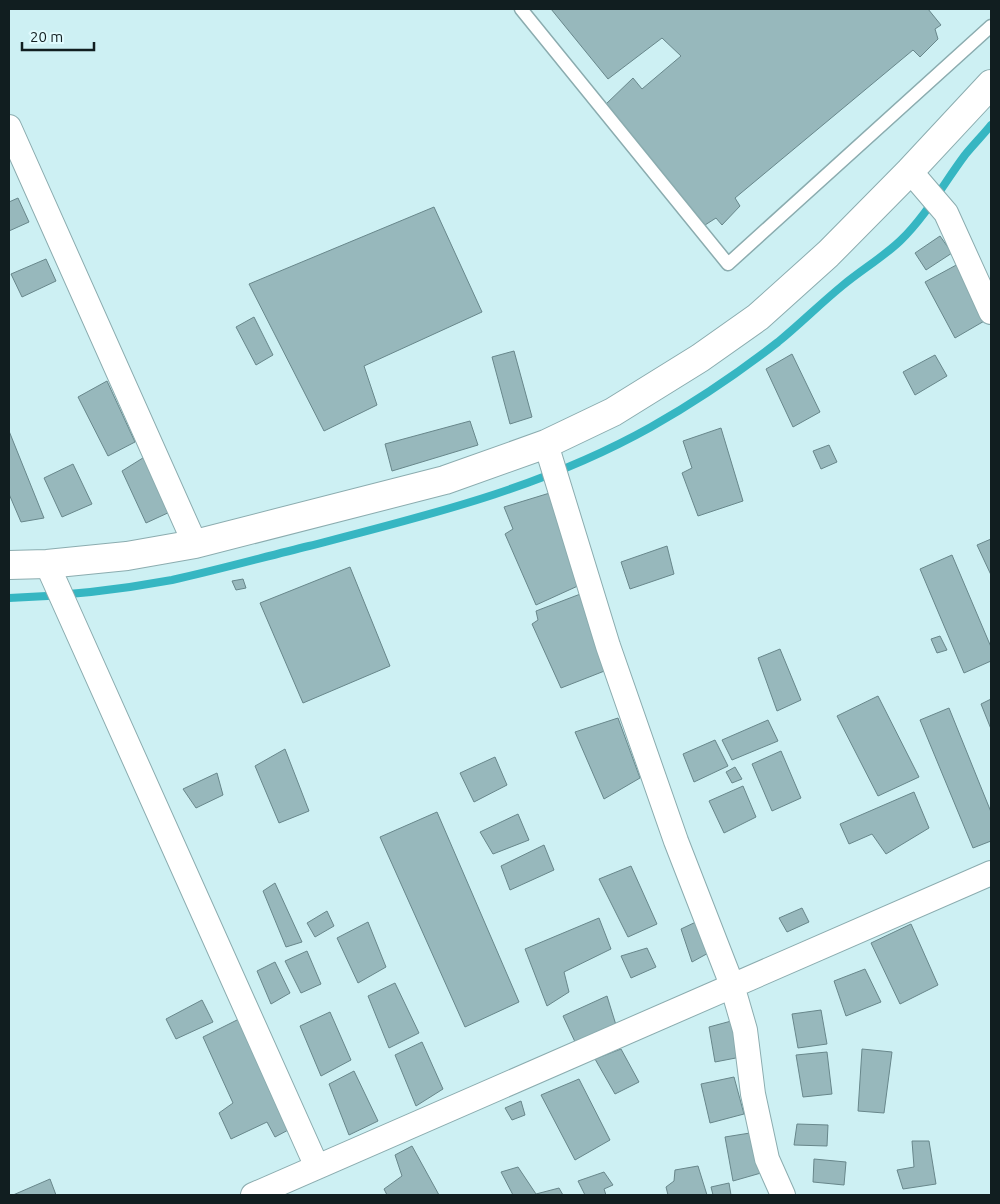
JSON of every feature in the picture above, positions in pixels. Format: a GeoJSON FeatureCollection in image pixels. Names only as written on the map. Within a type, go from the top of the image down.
{"type":"FeatureCollection","features":[{"type":"Feature","properties":{"kind":"street"},"geometry":{"type":"LineString","coordinates":[[9,565],[56,584],[127,556],[195,544],[445,480],[552,463],[613,412],[700,358],[758,317],[828,254],[991,84]]}},
{"type":"Feature","properties":{"kind":"street"},"geometry":{"type":"LineString","coordinates":[[9,127],[195,544]]}},
{"type":"Feature","properties":{"kind":"street"},"geometry":{"type":"LineString","coordinates":[[910,170],[946,213],[991,312]]}},
{"type":"Feature","properties":{"kind":"street"},"geometry":{"type":"LineString","coordinates":[[552,463],[608,646],[669,823],[732,985],[745,1030],[753,1094],[767,1159],[783,1195]]}},
{"type":"Feature","properties":{"kind":"street"},"geometry":{"type":"LineString","coordinates":[[56,584],[317,1167]]}},
{"type":"Feature","properties":{"kind":"street"},"geometry":{"type":"LineString","coordinates":[[253,1195],[991,873]]}},
{"type":"Feature","properties":{"kind":"lane"},"geometry":{"type":"LineString","coordinates":[[521,9],[728,264],[991,26]]}},
{"type":"Feature","properties":{"kind":"building"},"geometry":{"type":"Polygon","coordinates":[[[551,9],[928,9],[941,25],[935,29],[938,39],[920,57],[913,50],[735,198],[740,206],[722,225],[716,218],[705,225],[605,105],[633,78],[642,89],[681,56],[662,38],[608,79],[551,9]]]}},
{"type":"Feature","properties":{"kind":"building"},"geometry":{"type":"Polygon","coordinates":[[[18,198],[29,222],[9,231],[9,202],[18,198]]]}},
{"type":"Feature","properties":{"kind":"building"},"geometry":{"type":"Polygon","coordinates":[[[434,207],[482,312],[364,366],[377,405],[324,431],[249,284],[434,207]]]}},
{"type":"Feature","properties":{"kind":"building"},"geometry":{"type":"Polygon","coordinates":[[[940,236],[952,253],[926,270],[915,253],[940,236]]]}},
{"type":"Feature","properties":{"kind":"building"},"geometry":{"type":"Polygon","coordinates":[[[46,259],[56,281],[22,297],[11,274],[46,259]]]}},
{"type":"Feature","properties":{"kind":"building"},"geometry":{"type":"Polygon","coordinates":[[[960,263],[986,320],[955,338],[925,282],[960,263]]]}},
{"type":"Feature","properties":{"kind":"building"},"geometry":{"type":"Polygon","coordinates":[[[254,317],[273,355],[256,365],[236,327],[254,317]]]}},
{"type":"Feature","properties":{"kind":"building"},"geometry":{"type":"Polygon","coordinates":[[[514,351],[532,417],[510,424],[492,357],[514,351]]]}},
{"type":"Feature","properties":{"kind":"building"},"geometry":{"type":"Polygon","coordinates":[[[792,354],[820,412],[793,427],[766,369],[792,354]]]}},
{"type":"Feature","properties":{"kind":"building"},"geometry":{"type":"Polygon","coordinates":[[[935,355],[947,376],[915,395],[903,372],[935,355]]]}},
{"type":"Feature","properties":{"kind":"building"},"geometry":{"type":"Polygon","coordinates":[[[107,381],[135,442],[108,456],[78,397],[107,381]]]}},
{"type":"Feature","properties":{"kind":"building"},"geometry":{"type":"Polygon","coordinates":[[[470,421],[478,445],[392,471],[385,444],[470,421]]]}},
{"type":"Feature","properties":{"kind":"building"},"geometry":{"type":"Polygon","coordinates":[[[721,428],[743,501],[698,516],[682,473],[692,468],[683,441],[721,428]]]}},
{"type":"Feature","properties":{"kind":"building"},"geometry":{"type":"Polygon","coordinates":[[[9,431],[44,518],[21,522],[9,494],[9,431]]]}},
{"type":"Feature","properties":{"kind":"building"},"geometry":{"type":"Polygon","coordinates":[[[829,445],[837,462],[821,469],[813,451],[829,445]]]}},
{"type":"Feature","properties":{"kind":"building"},"geometry":{"type":"Polygon","coordinates":[[[146,456],[172,511],[146,523],[122,471],[146,456]]]}},
{"type":"Feature","properties":{"kind":"building"},"geometry":{"type":"Polygon","coordinates":[[[73,464],[92,504],[62,517],[44,478],[73,464]]]}},
{"type":"Feature","properties":{"kind":"building"},"geometry":{"type":"Polygon","coordinates":[[[553,492],[580,585],[536,605],[505,534],[513,529],[504,507],[553,492]]]}},
{"type":"Feature","properties":{"kind":"building"},"geometry":{"type":"Polygon","coordinates":[[[991,539],[991,575],[977,545],[991,539]]]}},
{"type":"Feature","properties":{"kind":"building"},"geometry":{"type":"Polygon","coordinates":[[[667,546],[674,574],[630,589],[621,562],[667,546]]]}},
{"type":"Feature","properties":{"kind":"building"},"geometry":{"type":"Polygon","coordinates":[[[952,555],[991,647],[991,661],[964,673],[920,569],[952,555]]]}},
{"type":"Feature","properties":{"kind":"building"},"geometry":{"type":"Polygon","coordinates":[[[350,567],[390,666],[303,703],[260,603],[350,567]]]}},
{"type":"Feature","properties":{"kind":"building"},"geometry":{"type":"Polygon","coordinates":[[[243,579],[246,588],[236,590],[232,581],[243,579]]]}},
{"type":"Feature","properties":{"kind":"building"},"geometry":{"type":"Polygon","coordinates":[[[583,593],[607,670],[561,688],[532,624],[538,620],[536,611],[583,593]]]}},
{"type":"Feature","properties":{"kind":"building"},"geometry":{"type":"Polygon","coordinates":[[[940,636],[947,650],[937,653],[931,639],[940,636]]]}},
{"type":"Feature","properties":{"kind":"building"},"geometry":{"type":"Polygon","coordinates":[[[780,649],[801,700],[777,711],[758,658],[780,649]]]}},
{"type":"Feature","properties":{"kind":"building"},"geometry":{"type":"Polygon","coordinates":[[[878,696],[919,777],[878,796],[837,716],[878,696]]]}},
{"type":"Feature","properties":{"kind":"building"},"geometry":{"type":"Polygon","coordinates":[[[991,699],[991,729],[981,704],[991,699]]]}},
{"type":"Feature","properties":{"kind":"building"},"geometry":{"type":"Polygon","coordinates":[[[949,708],[991,812],[991,841],[973,848],[920,720],[949,708]]]}},
{"type":"Feature","properties":{"kind":"building"},"geometry":{"type":"Polygon","coordinates":[[[618,718],[640,778],[604,799],[575,732],[618,718]]]}},
{"type":"Feature","properties":{"kind":"building"},"geometry":{"type":"Polygon","coordinates":[[[768,720],[778,741],[732,760],[722,740],[768,720]]]}},
{"type":"Feature","properties":{"kind":"building"},"geometry":{"type":"Polygon","coordinates":[[[715,740],[728,766],[694,782],[683,754],[715,740]]]}},
{"type":"Feature","properties":{"kind":"building"},"geometry":{"type":"Polygon","coordinates":[[[285,749],[309,811],[279,823],[255,766],[285,749]]]}},
{"type":"Feature","properties":{"kind":"building"},"geometry":{"type":"Polygon","coordinates":[[[781,751],[801,798],[772,811],[752,764],[781,751]]]}},
{"type":"Feature","properties":{"kind":"building"},"geometry":{"type":"Polygon","coordinates":[[[495,757],[507,785],[474,802],[460,773],[495,757]]]}},
{"type":"Feature","properties":{"kind":"building"},"geometry":{"type":"Polygon","coordinates":[[[735,767],[742,779],[732,783],[726,772],[735,767]]]}},
{"type":"Feature","properties":{"kind":"building"},"geometry":{"type":"Polygon","coordinates":[[[217,773],[223,795],[196,808],[183,789],[217,773]]]}},
{"type":"Feature","properties":{"kind":"building"},"geometry":{"type":"Polygon","coordinates":[[[743,786],[756,817],[724,833],[709,801],[743,786]]]}},
{"type":"Feature","properties":{"kind":"building"},"geometry":{"type":"Polygon","coordinates":[[[914,792],[929,828],[886,854],[872,834],[849,844],[840,824],[914,792]]]}},
{"type":"Feature","properties":{"kind":"building"},"geometry":{"type":"Polygon","coordinates":[[[437,812],[519,1002],[465,1027],[380,837],[437,812]]]}},
{"type":"Feature","properties":{"kind":"building"},"geometry":{"type":"Polygon","coordinates":[[[518,814],[529,840],[493,854],[480,832],[518,814]]]}},
{"type":"Feature","properties":{"kind":"building"},"geometry":{"type":"Polygon","coordinates":[[[544,845],[554,870],[510,890],[501,866],[544,845]]]}},
{"type":"Feature","properties":{"kind":"building"},"geometry":{"type":"Polygon","coordinates":[[[631,866],[657,924],[628,937],[599,879],[631,866]]]}},
{"type":"Feature","properties":{"kind":"building"},"geometry":{"type":"Polygon","coordinates":[[[275,883],[302,942],[286,947],[263,891],[275,883]]]}},
{"type":"Feature","properties":{"kind":"building"},"geometry":{"type":"Polygon","coordinates":[[[802,908],[809,922],[787,932],[779,918],[802,908]]]}},
{"type":"Feature","properties":{"kind":"building"},"geometry":{"type":"Polygon","coordinates":[[[327,911],[334,926],[315,937],[307,923],[327,911]]]}},
{"type":"Feature","properties":{"kind":"building"},"geometry":{"type":"Polygon","coordinates":[[[599,918],[611,949],[564,972],[569,992],[547,1006],[525,949],[599,918]]]}},
{"type":"Feature","properties":{"kind":"building"},"geometry":{"type":"Polygon","coordinates":[[[698,921],[712,951],[692,962],[681,929],[698,921]]]}},
{"type":"Feature","properties":{"kind":"building"},"geometry":{"type":"Polygon","coordinates":[[[368,922],[386,967],[358,983],[337,938],[368,922]]]}},
{"type":"Feature","properties":{"kind":"building"},"geometry":{"type":"Polygon","coordinates":[[[911,924],[938,985],[900,1004],[871,943],[911,924]]]}},
{"type":"Feature","properties":{"kind":"building"},"geometry":{"type":"Polygon","coordinates":[[[647,948],[656,967],[631,978],[621,956],[647,948]]]}},
{"type":"Feature","properties":{"kind":"building"},"geometry":{"type":"Polygon","coordinates":[[[307,951],[321,984],[301,993],[285,961],[307,951]]]}},
{"type":"Feature","properties":{"kind":"building"},"geometry":{"type":"Polygon","coordinates":[[[275,962],[290,993],[271,1004],[257,971],[275,962]]]}},
{"type":"Feature","properties":{"kind":"building"},"geometry":{"type":"Polygon","coordinates":[[[865,969],[881,1002],[846,1016],[834,981],[865,969]]]}},
{"type":"Feature","properties":{"kind":"building"},"geometry":{"type":"Polygon","coordinates":[[[395,983],[419,1033],[389,1048],[368,996],[395,983]]]}},
{"type":"Feature","properties":{"kind":"building"},"geometry":{"type":"Polygon","coordinates":[[[607,996],[616,1025],[576,1044],[563,1016],[607,996]]]}},
{"type":"Feature","properties":{"kind":"building"},"geometry":{"type":"Polygon","coordinates":[[[202,1000],[213,1022],[176,1039],[166,1019],[202,1000]]]}},
{"type":"Feature","properties":{"kind":"building"},"geometry":{"type":"Polygon","coordinates":[[[821,1010],[827,1044],[798,1048],[792,1014],[821,1010]]]}},
{"type":"Feature","properties":{"kind":"building"},"geometry":{"type":"Polygon","coordinates":[[[330,1012],[351,1060],[321,1076],[300,1026],[330,1012]]]}},
{"type":"Feature","properties":{"kind":"building"},"geometry":{"type":"Polygon","coordinates":[[[239,1019],[292,1128],[275,1137],[267,1122],[231,1139],[219,1113],[233,1103],[203,1037],[239,1019]]]}},
{"type":"Feature","properties":{"kind":"building"},"geometry":{"type":"Polygon","coordinates":[[[735,1020],[741,1057],[715,1062],[709,1027],[735,1020]]]}},
{"type":"Feature","properties":{"kind":"building"},"geometry":{"type":"Polygon","coordinates":[[[422,1042],[443,1089],[416,1106],[395,1055],[422,1042]]]}},
{"type":"Feature","properties":{"kind":"building"},"geometry":{"type":"Polygon","coordinates":[[[621,1049],[639,1082],[615,1094],[595,1059],[621,1049]]]}},
{"type":"Feature","properties":{"kind":"building"},"geometry":{"type":"Polygon","coordinates":[[[862,1049],[892,1052],[884,1113],[858,1111],[862,1049]]]}},
{"type":"Feature","properties":{"kind":"building"},"geometry":{"type":"Polygon","coordinates":[[[827,1052],[832,1094],[803,1097],[796,1055],[827,1052]]]}},
{"type":"Feature","properties":{"kind":"building"},"geometry":{"type":"Polygon","coordinates":[[[354,1071],[378,1121],[349,1135],[329,1084],[354,1071]]]}},
{"type":"Feature","properties":{"kind":"building"},"geometry":{"type":"Polygon","coordinates":[[[734,1077],[744,1114],[710,1123],[701,1084],[734,1077]]]}},
{"type":"Feature","properties":{"kind":"building"},"geometry":{"type":"Polygon","coordinates":[[[579,1079],[610,1140],[575,1160],[541,1095],[579,1079]]]}},
{"type":"Feature","properties":{"kind":"building"},"geometry":{"type":"Polygon","coordinates":[[[521,1101],[525,1115],[512,1120],[505,1108],[521,1101]]]}},
{"type":"Feature","properties":{"kind":"building"},"geometry":{"type":"Polygon","coordinates":[[[797,1124],[828,1125],[827,1146],[794,1145],[797,1124]]]}},
{"type":"Feature","properties":{"kind":"building"},"geometry":{"type":"Polygon","coordinates":[[[750,1133],[761,1173],[733,1181],[725,1137],[750,1133]]]}},
{"type":"Feature","properties":{"kind":"building"},"geometry":{"type":"Polygon","coordinates":[[[912,1141],[929,1141],[936,1184],[903,1189],[897,1170],[914,1167],[912,1141]]]}},
{"type":"Feature","properties":{"kind":"building"},"geometry":{"type":"Polygon","coordinates":[[[412,1146],[439,1195],[387,1195],[384,1189],[402,1176],[395,1155],[412,1146]]]}},
{"type":"Feature","properties":{"kind":"building"},"geometry":{"type":"Polygon","coordinates":[[[814,1159],[846,1162],[844,1185],[813,1182],[814,1159]]]}},
{"type":"Feature","properties":{"kind":"building"},"geometry":{"type":"Polygon","coordinates":[[[698,1166],[707,1195],[668,1195],[666,1187],[674,1181],[675,1170],[698,1166]]]}},
{"type":"Feature","properties":{"kind":"building"},"geometry":{"type":"Polygon","coordinates":[[[518,1167],[536,1194],[559,1188],[563,1195],[513,1195],[501,1172],[518,1167]]]}},
{"type":"Feature","properties":{"kind":"building"},"geometry":{"type":"Polygon","coordinates":[[[604,1172],[613,1185],[604,1189],[606,1195],[585,1195],[578,1181],[604,1172]]]}},
{"type":"Feature","properties":{"kind":"building"},"geometry":{"type":"Polygon","coordinates":[[[50,1179],[56,1195],[13,1195],[50,1179]]]}},
{"type":"Feature","properties":{"kind":"building"},"geometry":{"type":"Polygon","coordinates":[[[729,1183],[731,1195],[713,1195],[711,1187],[729,1183]]]}},
{"type":"Feature","properties":{"kind":"waterway"},"geometry":{"type":"LineString","coordinates":[[9,598],[131,587],[224,568],[398,523],[484,498],[568,467],[610,448],[684,408],[747,365],[778,342],[849,280],[893,247],[918,221],[965,155],[991,125]]}}]}
